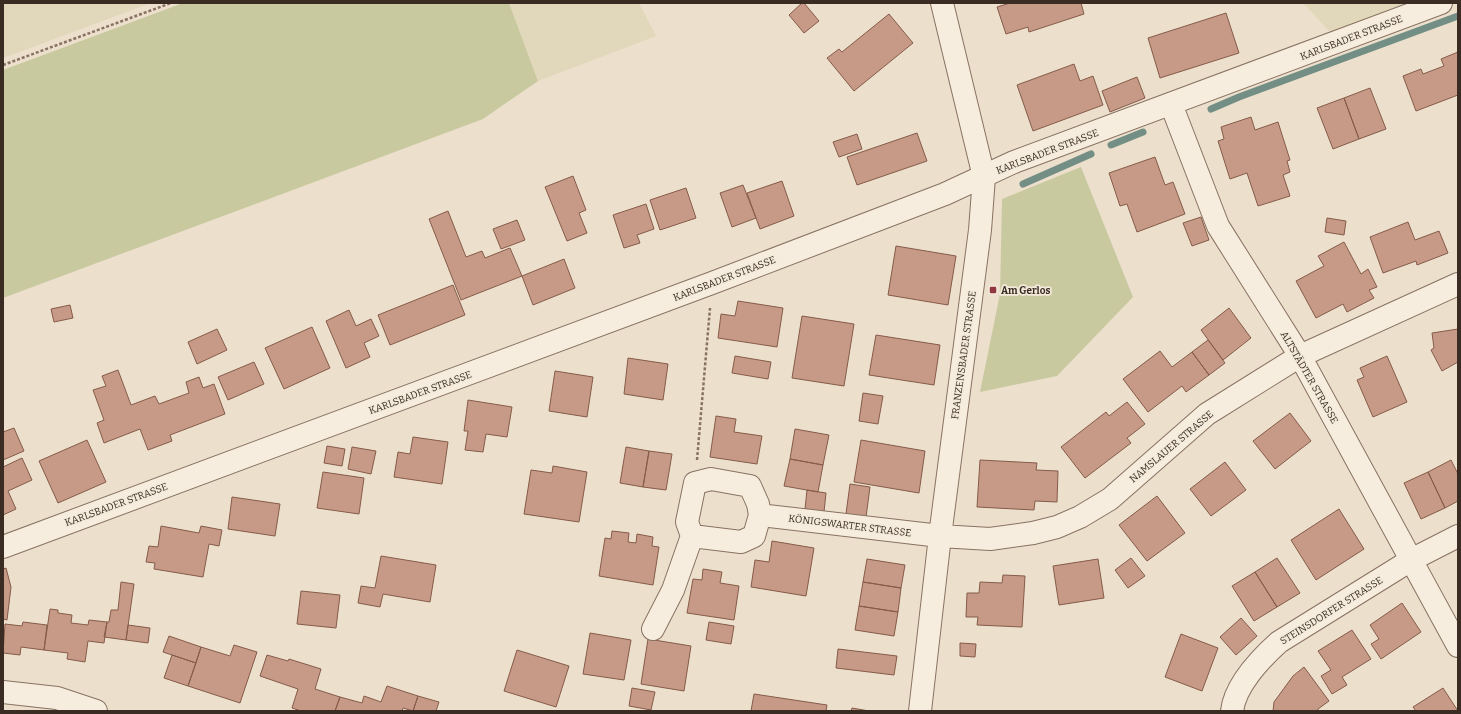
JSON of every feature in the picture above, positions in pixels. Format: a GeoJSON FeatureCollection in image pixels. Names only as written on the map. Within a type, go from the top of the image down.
{"type":"FeatureCollection","features":[{"type":"Feature","properties":{"kind":"street","name":"FRANZENSBADER STRASSE"},"geometry":{"type":"LineString","coordinates":[[920,711],[940,536],[980,230],[984,177],[942,3]]}},
{"type":"Feature","properties":{"kind":"street","name":"KARLSBADER STRASSE"},"geometry":{"type":"LineString","coordinates":[[3,547],[712,283],[945,194],[1014,162],[1442,3]]}},
{"type":"Feature","properties":{"kind":"street","name":"ALTSTÄDTER STRASSE"},"geometry":{"type":"LineString","coordinates":[[1172,104],[1218,226],[1300,356],[1458,646]]}},
{"type":"Feature","properties":{"kind":"street","name":"NAMSLAUER STRASSE"},"geometry":{"type":"LineString","coordinates":[[940,536],[990,539],[1032,533],[1057,527],[1080,518],[1110,499],[1207,414],[1300,356],[1458,284]]}},
{"type":"Feature","properties":{"kind":"street"},"geometry":{"type":"LineString","coordinates":[[653,629],[672,590],[692,536],[687,522],[695,483],[711,479],[750,486],[758,504],[760,515],[754,536],[741,542],[692,536]]}},
{"type":"Feature","properties":{"kind":"street","name":"KÖNIGSWARTER STRASSE"},"geometry":{"type":"LineString","coordinates":[[760,515],[940,536]]}},
{"type":"Feature","properties":{"kind":"street","name":"STEINSDORFER STRASSE"},"geometry":{"type":"LineString","coordinates":[[1232,711],[1233,702],[1252,669],[1279,642],[1411,560],[1458,536]]}},
{"type":"Feature","properties":{"kind":"street"},"geometry":{"type":"LineString","coordinates":[[3,692],[57,698],[96,711]]}},
{"type":"Feature","properties":{"kind":"path"},"geometry":{"type":"LineString","coordinates":[[3,65],[171,3]]}},
{"type":"Feature","properties":{"kind":"path"},"geometry":{"type":"LineString","coordinates":[[695,483],[712,283]]}},
{"type":"Feature","properties":{"kind":"shaded area"},"geometry":{"type":"Polygon","coordinates":[[[3,3],[151,3],[3,58],[3,3]]]}},
{"type":"Feature","properties":{"kind":"shaded area"},"geometry":{"type":"Polygon","coordinates":[[[509,3],[639,3],[656,36],[538,81],[509,3]]]}},
{"type":"Feature","properties":{"kind":"shaded area"},"geometry":{"type":"Polygon","coordinates":[[[1303,3],[1408,3],[1330,32],[1303,3]]]}},
{"type":"Feature","properties":{"kind":"green space"},"geometry":{"type":"Polygon","coordinates":[[[183,3],[509,3],[538,81],[483,119],[3,298],[3,70],[183,3]]]}},
{"type":"Feature","properties":{"kind":"green space"},"geometry":{"type":"Polygon","coordinates":[[[1081,167],[1133,297],[1057,376],[980,392],[1000,294],[1002,199],[1081,167]]]}},
{"type":"Feature","properties":{"kind":"building"},"geometry":{"type":"Polygon","coordinates":[[[802,3],[804,3],[819,21],[804,33],[789,15],[802,3]]]}},
{"type":"Feature","properties":{"kind":"building"},"geometry":{"type":"Polygon","coordinates":[[[1010,3],[1081,3],[1084,14],[1029,32],[1028,27],[1006,34],[997,7],[1010,3]]]}},
{"type":"Feature","properties":{"kind":"building"},"geometry":{"type":"Polygon","coordinates":[[[1226,13],[1239,53],[1160,78],[1148,38],[1226,13]]]}},
{"type":"Feature","properties":{"kind":"building"},"geometry":{"type":"Polygon","coordinates":[[[889,14],[913,43],[854,91],[827,58],[839,49],[842,52],[889,14]]]}},
{"type":"Feature","properties":{"kind":"building"},"geometry":{"type":"Polygon","coordinates":[[[1458,52],[1458,95],[1416,111],[1403,76],[1421,69],[1423,74],[1444,66],[1441,59],[1458,52]]]}},
{"type":"Feature","properties":{"kind":"building"},"geometry":{"type":"Polygon","coordinates":[[[1074,64],[1080,81],[1093,76],[1103,105],[1033,131],[1017,85],[1074,64]]]}},
{"type":"Feature","properties":{"kind":"building"},"geometry":{"type":"Polygon","coordinates":[[[1137,77],[1145,98],[1110,112],[1102,91],[1137,77]]]}},
{"type":"Feature","properties":{"kind":"building"},"geometry":{"type":"Polygon","coordinates":[[[1370,88],[1386,129],[1359,139],[1344,98],[1370,88]]]}},
{"type":"Feature","properties":{"kind":"building"},"geometry":{"type":"Polygon","coordinates":[[[1344,98],[1359,139],[1333,149],[1317,108],[1344,98]]]}},
{"type":"Feature","properties":{"kind":"building"},"geometry":{"type":"Polygon","coordinates":[[[1251,117],[1255,130],[1278,122],[1290,160],[1287,161],[1290,172],[1283,175],[1290,196],[1258,206],[1247,173],[1230,179],[1218,141],[1224,139],[1221,127],[1251,117]]]}},
{"type":"Feature","properties":{"kind":"building"},"geometry":{"type":"Polygon","coordinates":[[[917,133],[927,161],[857,185],[847,157],[917,133]]]}},
{"type":"Feature","properties":{"kind":"building"},"geometry":{"type":"Polygon","coordinates":[[[857,134],[862,149],[839,157],[833,142],[857,134]]]}},
{"type":"Feature","properties":{"kind":"building"},"geometry":{"type":"Polygon","coordinates":[[[1155,157],[1165,185],[1173,182],[1185,214],[1137,232],[1127,204],[1120,206],[1109,173],[1155,157]]]}},
{"type":"Feature","properties":{"kind":"building"},"geometry":{"type":"Polygon","coordinates":[[[573,176],[586,210],[579,213],[587,233],[567,241],[545,187],[573,176]]]}},
{"type":"Feature","properties":{"kind":"building"},"geometry":{"type":"Polygon","coordinates":[[[782,181],[794,216],[760,229],[747,193],[782,181]]]}},
{"type":"Feature","properties":{"kind":"building"},"geometry":{"type":"Polygon","coordinates":[[[743,185],[756,218],[732,227],[720,193],[743,185]]]}},
{"type":"Feature","properties":{"kind":"building"},"geometry":{"type":"Polygon","coordinates":[[[686,188],[696,218],[660,230],[650,200],[686,188]]]}},
{"type":"Feature","properties":{"kind":"building"},"geometry":{"type":"Polygon","coordinates":[[[646,204],[654,229],[637,235],[640,243],[624,248],[613,215],[646,204]]]}},
{"type":"Feature","properties":{"kind":"building"},"geometry":{"type":"Polygon","coordinates":[[[448,211],[466,257],[482,251],[485,258],[510,248],[522,276],[461,300],[429,219],[448,211]]]}},
{"type":"Feature","properties":{"kind":"building"},"geometry":{"type":"Polygon","coordinates":[[[1201,217],[1209,240],[1192,246],[1183,223],[1201,217]]]}},
{"type":"Feature","properties":{"kind":"building"},"geometry":{"type":"Polygon","coordinates":[[[1327,218],[1346,221],[1344,235],[1325,232],[1327,218]]]}},
{"type":"Feature","properties":{"kind":"building"},"geometry":{"type":"Polygon","coordinates":[[[517,220],[525,240],[501,249],[493,229],[517,220]]]}},
{"type":"Feature","properties":{"kind":"building"},"geometry":{"type":"Polygon","coordinates":[[[1408,222],[1415,240],[1439,231],[1448,253],[1417,265],[1416,261],[1383,273],[1370,237],[1408,222]]]}},
{"type":"Feature","properties":{"kind":"building"},"geometry":{"type":"Polygon","coordinates":[[[1344,242],[1361,274],[1368,269],[1377,287],[1369,290],[1374,298],[1347,312],[1343,304],[1316,318],[1296,281],[1324,266],[1318,256],[1344,242]]]}},
{"type":"Feature","properties":{"kind":"building"},"geometry":{"type":"Polygon","coordinates":[[[896,246],[956,256],[948,305],[888,295],[896,246]]]}},
{"type":"Feature","properties":{"kind":"building"},"geometry":{"type":"Polygon","coordinates":[[[564,259],[575,288],[533,305],[522,276],[564,259]]]}},
{"type":"Feature","properties":{"kind":"building"},"geometry":{"type":"Polygon","coordinates":[[[453,285],[465,315],[390,345],[378,315],[453,285]]]}},
{"type":"Feature","properties":{"kind":"building"},"geometry":{"type":"Polygon","coordinates":[[[738,301],[783,308],[777,347],[718,338],[721,314],[735,316],[738,301]]]}},
{"type":"Feature","properties":{"kind":"building"},"geometry":{"type":"Polygon","coordinates":[[[70,305],[73,318],[54,322],[51,309],[70,305]]]}},
{"type":"Feature","properties":{"kind":"building"},"geometry":{"type":"Polygon","coordinates":[[[1229,308],[1251,338],[1223,360],[1201,330],[1229,308]]]}},
{"type":"Feature","properties":{"kind":"building"},"geometry":{"type":"Polygon","coordinates":[[[349,310],[356,326],[371,319],[379,336],[364,343],[370,357],[346,368],[326,321],[349,310]]]}},
{"type":"Feature","properties":{"kind":"building"},"geometry":{"type":"Polygon","coordinates":[[[802,316],[854,324],[844,386],[792,378],[802,316]]]}},
{"type":"Feature","properties":{"kind":"building"},"geometry":{"type":"Polygon","coordinates":[[[312,327],[330,368],[284,389],[265,348],[312,327]]]}},
{"type":"Feature","properties":{"kind":"building"},"geometry":{"type":"Polygon","coordinates":[[[217,329],[227,350],[197,364],[188,342],[217,329]]]}},
{"type":"Feature","properties":{"kind":"building"},"geometry":{"type":"Polygon","coordinates":[[[1458,329],[1458,362],[1442,371],[1431,350],[1434,348],[1432,333],[1458,329]]]}},
{"type":"Feature","properties":{"kind":"building"},"geometry":{"type":"Polygon","coordinates":[[[876,335],[940,345],[934,385],[869,375],[876,335]]]}},
{"type":"Feature","properties":{"kind":"building"},"geometry":{"type":"Polygon","coordinates":[[[1208,340],[1225,363],[1209,375],[1192,352],[1208,340]]]}},
{"type":"Feature","properties":{"kind":"building"},"geometry":{"type":"Polygon","coordinates":[[[1160,351],[1172,367],[1192,352],[1209,375],[1186,392],[1182,386],[1148,412],[1123,379],[1160,351]]]}},
{"type":"Feature","properties":{"kind":"building"},"geometry":{"type":"Polygon","coordinates":[[[735,356],[771,362],[768,379],[732,373],[735,356]]]}},
{"type":"Feature","properties":{"kind":"building"},"geometry":{"type":"Polygon","coordinates":[[[1387,356],[1407,402],[1373,417],[1357,380],[1364,377],[1360,368],[1387,356]]]}},
{"type":"Feature","properties":{"kind":"building"},"geometry":{"type":"Polygon","coordinates":[[[628,358],[668,364],[663,400],[624,394],[628,358]]]}},
{"type":"Feature","properties":{"kind":"building"},"geometry":{"type":"Polygon","coordinates":[[[254,362],[264,384],[228,400],[218,377],[254,362]]]}},
{"type":"Feature","properties":{"kind":"building"},"geometry":{"type":"Polygon","coordinates":[[[118,370],[131,405],[155,396],[159,404],[189,393],[186,382],[199,377],[203,388],[214,384],[225,414],[170,435],[172,441],[148,450],[140,429],[104,443],[97,423],[104,420],[93,390],[106,386],[102,376],[118,370]]]}},
{"type":"Feature","properties":{"kind":"building"},"geometry":{"type":"Polygon","coordinates":[[[555,371],[593,377],[587,417],[549,411],[555,371]]]}},
{"type":"Feature","properties":{"kind":"building"},"geometry":{"type":"Polygon","coordinates":[[[863,393],[883,396],[878,424],[859,421],[863,393]]]}},
{"type":"Feature","properties":{"kind":"building"},"geometry":{"type":"Polygon","coordinates":[[[468,400],[512,407],[507,437],[486,434],[483,452],[465,450],[468,431],[464,431],[468,400]]]}},
{"type":"Feature","properties":{"kind":"building"},"geometry":{"type":"Polygon","coordinates":[[[1127,402],[1145,424],[1127,438],[1131,443],[1085,478],[1061,447],[1106,412],[1109,416],[1127,402]]]}},
{"type":"Feature","properties":{"kind":"building"},"geometry":{"type":"Polygon","coordinates":[[[1290,413],[1311,441],[1275,469],[1253,441],[1290,413]]]}},
{"type":"Feature","properties":{"kind":"building"},"geometry":{"type":"Polygon","coordinates":[[[716,416],[736,419],[734,432],[762,436],[757,464],[710,457],[716,416]]]}},
{"type":"Feature","properties":{"kind":"building"},"geometry":{"type":"Polygon","coordinates":[[[14,428],[24,451],[3,460],[3,432],[14,428]]]}},
{"type":"Feature","properties":{"kind":"building"},"geometry":{"type":"Polygon","coordinates":[[[795,429],[829,435],[823,465],[790,459],[795,429]]]}},
{"type":"Feature","properties":{"kind":"building"},"geometry":{"type":"Polygon","coordinates":[[[413,437],[448,442],[442,484],[394,477],[398,452],[410,454],[413,437]]]}},
{"type":"Feature","properties":{"kind":"building"},"geometry":{"type":"Polygon","coordinates":[[[87,440],[106,482],[58,503],[39,461],[87,440]]]}},
{"type":"Feature","properties":{"kind":"building"},"geometry":{"type":"Polygon","coordinates":[[[861,440],[925,451],[919,493],[854,482],[861,440]]]}},
{"type":"Feature","properties":{"kind":"building"},"geometry":{"type":"Polygon","coordinates":[[[327,446],[345,449],[342,466],[324,463],[327,446]]]}},
{"type":"Feature","properties":{"kind":"building"},"geometry":{"type":"Polygon","coordinates":[[[352,447],[376,451],[371,474],[348,469],[352,447]]]}},
{"type":"Feature","properties":{"kind":"building"},"geometry":{"type":"Polygon","coordinates":[[[626,447],[649,451],[643,487],[620,483],[626,447]]]}},
{"type":"Feature","properties":{"kind":"building"},"geometry":{"type":"Polygon","coordinates":[[[649,451],[672,454],[666,490],[643,487],[649,451]]]}},
{"type":"Feature","properties":{"kind":"building"},"geometry":{"type":"Polygon","coordinates":[[[22,458],[32,480],[8,491],[16,509],[3,515],[3,467],[22,458]]]}},
{"type":"Feature","properties":{"kind":"building"},"geometry":{"type":"Polygon","coordinates":[[[790,459],[823,465],[818,492],[784,486],[790,459]]]}},
{"type":"Feature","properties":{"kind":"building"},"geometry":{"type":"Polygon","coordinates":[[[980,460],[1037,463],[1036,470],[1058,471],[1057,502],[1035,501],[1034,510],[977,507],[980,460]]]}},
{"type":"Feature","properties":{"kind":"building"},"geometry":{"type":"Polygon","coordinates":[[[1451,460],[1458,474],[1458,501],[1445,508],[1428,472],[1451,460]]]}},
{"type":"Feature","properties":{"kind":"building"},"geometry":{"type":"Polygon","coordinates":[[[1225,462],[1246,490],[1211,516],[1190,489],[1225,462]]]}},
{"type":"Feature","properties":{"kind":"building"},"geometry":{"type":"Polygon","coordinates":[[[553,466],[587,472],[579,522],[524,514],[531,470],[552,473],[553,466]]]}},
{"type":"Feature","properties":{"kind":"building"},"geometry":{"type":"Polygon","coordinates":[[[323,472],[364,478],[359,514],[317,508],[323,472]]]}},
{"type":"Feature","properties":{"kind":"building"},"geometry":{"type":"Polygon","coordinates":[[[1428,472],[1445,508],[1421,519],[1404,483],[1428,472]]]}},
{"type":"Feature","properties":{"kind":"building"},"geometry":{"type":"Polygon","coordinates":[[[850,484],[870,487],[866,517],[846,514],[850,484]]]}},
{"type":"Feature","properties":{"kind":"building"},"geometry":{"type":"Polygon","coordinates":[[[807,490],[826,493],[824,512],[805,509],[807,490]]]}},
{"type":"Feature","properties":{"kind":"building"},"geometry":{"type":"Polygon","coordinates":[[[1157,496],[1185,533],[1147,561],[1119,525],[1157,496]]]}},
{"type":"Feature","properties":{"kind":"building"},"geometry":{"type":"Polygon","coordinates":[[[232,497],[280,504],[275,536],[228,529],[232,497]]]}},
{"type":"Feature","properties":{"kind":"building"},"geometry":{"type":"Polygon","coordinates":[[[1339,509],[1364,549],[1316,580],[1291,540],[1339,509]]]}},
{"type":"Feature","properties":{"kind":"building"},"geometry":{"type":"Polygon","coordinates":[[[161,526],[199,533],[201,526],[222,530],[219,546],[209,544],[203,577],[154,569],[155,563],[146,562],[149,546],[158,547],[161,526]]]}},
{"type":"Feature","properties":{"kind":"building"},"geometry":{"type":"Polygon","coordinates":[[[612,531],[629,533],[628,542],[636,543],[637,534],[653,537],[652,546],[659,547],[653,585],[599,576],[605,538],[611,539],[612,531]]]}},
{"type":"Feature","properties":{"kind":"building"},"geometry":{"type":"Polygon","coordinates":[[[772,541],[814,548],[806,596],[751,587],[755,560],[769,562],[772,541]]]}},
{"type":"Feature","properties":{"kind":"building"},"geometry":{"type":"Polygon","coordinates":[[[381,556],[436,565],[430,602],[383,594],[380,607],[358,603],[361,586],[375,588],[381,556]]]}},
{"type":"Feature","properties":{"kind":"building"},"geometry":{"type":"Polygon","coordinates":[[[1131,558],[1145,576],[1128,588],[1115,570],[1131,558]]]}},
{"type":"Feature","properties":{"kind":"building"},"geometry":{"type":"Polygon","coordinates":[[[1277,558],[1300,593],[1277,607],[1255,572],[1277,558]]]}},
{"type":"Feature","properties":{"kind":"building"},"geometry":{"type":"Polygon","coordinates":[[[867,559],[905,565],[901,588],[863,582],[867,559]]]}},
{"type":"Feature","properties":{"kind":"building"},"geometry":{"type":"Polygon","coordinates":[[[1098,559],[1104,598],[1059,605],[1053,566],[1098,559]]]}},
{"type":"Feature","properties":{"kind":"building"},"geometry":{"type":"Polygon","coordinates":[[[6,568],[11,587],[7,620],[3,619],[3,569],[6,568]]]}},
{"type":"Feature","properties":{"kind":"building"},"geometry":{"type":"Polygon","coordinates":[[[703,569],[722,572],[720,583],[739,586],[734,620],[687,613],[693,579],[702,580],[703,569]]]}},
{"type":"Feature","properties":{"kind":"building"},"geometry":{"type":"Polygon","coordinates":[[[1255,572],[1277,607],[1254,621],[1232,586],[1255,572]]]}},
{"type":"Feature","properties":{"kind":"building"},"geometry":{"type":"Polygon","coordinates":[[[1003,575],[1025,576],[1022,627],[977,625],[978,617],[966,617],[967,593],[979,593],[980,582],[1002,583],[1003,575]]]}},
{"type":"Feature","properties":{"kind":"building"},"geometry":{"type":"Polygon","coordinates":[[[121,582],[134,584],[126,640],[104,637],[111,610],[118,610],[121,582]]]}},
{"type":"Feature","properties":{"kind":"building"},"geometry":{"type":"Polygon","coordinates":[[[863,582],[901,588],[898,612],[859,606],[863,582]]]}},
{"type":"Feature","properties":{"kind":"building"},"geometry":{"type":"Polygon","coordinates":[[[301,591],[340,595],[336,628],[297,624],[301,591]]]}},
{"type":"Feature","properties":{"kind":"building"},"geometry":{"type":"Polygon","coordinates":[[[1402,603],[1421,632],[1381,659],[1371,644],[1379,639],[1370,625],[1402,603]]]}},
{"type":"Feature","properties":{"kind":"building"},"geometry":{"type":"Polygon","coordinates":[[[859,606],[898,612],[894,636],[855,630],[859,606]]]}},
{"type":"Feature","properties":{"kind":"building"},"geometry":{"type":"Polygon","coordinates":[[[50,609],[58,610],[58,613],[72,615],[71,623],[88,625],[89,620],[107,622],[104,643],[88,641],[85,662],[67,659],[68,653],[44,650],[50,609]]]}},
{"type":"Feature","properties":{"kind":"building"},"geometry":{"type":"Polygon","coordinates":[[[1241,618],[1257,636],[1236,655],[1220,637],[1241,618]]]}},
{"type":"Feature","properties":{"kind":"building"},"geometry":{"type":"Polygon","coordinates":[[[23,622],[47,625],[44,650],[21,647],[20,655],[3,653],[5,624],[22,626],[23,622]]]}},
{"type":"Feature","properties":{"kind":"building"},"geometry":{"type":"Polygon","coordinates":[[[709,622],[734,626],[731,644],[706,640],[709,622]]]}},
{"type":"Feature","properties":{"kind":"building"},"geometry":{"type":"Polygon","coordinates":[[[128,625],[150,628],[148,643],[126,640],[128,625]]]}},
{"type":"Feature","properties":{"kind":"building"},"geometry":{"type":"Polygon","coordinates":[[[1352,630],[1371,659],[1342,677],[1347,685],[1332,694],[1321,676],[1331,670],[1318,651],[1352,630]]]}},
{"type":"Feature","properties":{"kind":"building"},"geometry":{"type":"Polygon","coordinates":[[[590,633],[631,640],[624,680],[583,674],[590,633]]]}},
{"type":"Feature","properties":{"kind":"building"},"geometry":{"type":"Polygon","coordinates":[[[1181,634],[1218,648],[1202,691],[1165,677],[1181,634]]]}},
{"type":"Feature","properties":{"kind":"building"},"geometry":{"type":"Polygon","coordinates":[[[169,636],[201,647],[196,663],[163,652],[169,636]]]}},
{"type":"Feature","properties":{"kind":"building"},"geometry":{"type":"Polygon","coordinates":[[[648,639],[691,646],[684,691],[641,684],[648,639]]]}},
{"type":"Feature","properties":{"kind":"building"},"geometry":{"type":"Polygon","coordinates":[[[960,643],[976,644],[975,657],[960,656],[960,643]]]}},
{"type":"Feature","properties":{"kind":"building"},"geometry":{"type":"Polygon","coordinates":[[[234,645],[257,652],[240,703],[188,686],[201,647],[230,656],[234,645]]]}},
{"type":"Feature","properties":{"kind":"building"},"geometry":{"type":"Polygon","coordinates":[[[838,649],[897,656],[894,675],[836,668],[838,649]]]}},
{"type":"Feature","properties":{"kind":"building"},"geometry":{"type":"Polygon","coordinates":[[[517,650],[569,666],[556,707],[504,691],[517,650]]]}},
{"type":"Feature","properties":{"kind":"building"},"geometry":{"type":"Polygon","coordinates":[[[172,655],[196,663],[188,686],[164,678],[172,655]]]}},
{"type":"Feature","properties":{"kind":"building"},"geometry":{"type":"Polygon","coordinates":[[[267,655],[288,661],[289,659],[321,669],[315,689],[340,697],[335,711],[301,711],[292,708],[298,689],[260,676],[267,655]]]}},
{"type":"Feature","properties":{"kind":"building"},"geometry":{"type":"Polygon","coordinates":[[[1304,667],[1329,701],[1318,709],[1318,711],[1273,711],[1274,702],[1293,676],[1304,667]]]}},
{"type":"Feature","properties":{"kind":"building"},"geometry":{"type":"Polygon","coordinates":[[[387,686],[418,696],[413,711],[403,708],[402,711],[335,711],[340,697],[362,703],[364,696],[381,702],[387,686]]]}},
{"type":"Feature","properties":{"kind":"building"},"geometry":{"type":"Polygon","coordinates":[[[632,688],[655,692],[651,710],[629,706],[632,688]]]}},
{"type":"Feature","properties":{"kind":"building"},"geometry":{"type":"Polygon","coordinates":[[[1443,688],[1458,711],[1416,711],[1413,707],[1443,688]]]}},
{"type":"Feature","properties":{"kind":"building"},"geometry":{"type":"Polygon","coordinates":[[[754,694],[827,705],[826,711],[751,711],[754,694]]]}},
{"type":"Feature","properties":{"kind":"building"},"geometry":{"type":"Polygon","coordinates":[[[418,696],[439,702],[436,711],[413,711],[418,696]]]}},
{"type":"Feature","properties":{"kind":"building"},"geometry":{"type":"Polygon","coordinates":[[[852,708],[869,711],[851,711],[852,708]]]}},
{"type":"Feature","properties":{"kind":"waterway"},"geometry":{"type":"LineString","coordinates":[[1211,109],[1239,97],[1458,16]]}},
{"type":"Feature","properties":{"kind":"waterway"},"geometry":{"type":"LineString","coordinates":[[1111,145],[1143,132]]}},
{"type":"Feature","properties":{"kind":"waterway"},"geometry":{"type":"LineString","coordinates":[[1023,184],[1091,154]]}},
{"type":"Feature","properties":{"kind":"place","name":"Am Gerlos"},"geometry":{"type":"Point","coordinates":[993,290]}}]}
